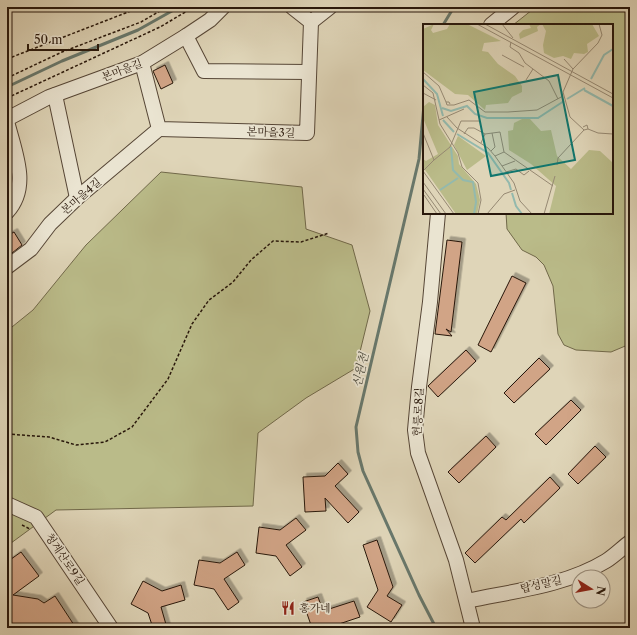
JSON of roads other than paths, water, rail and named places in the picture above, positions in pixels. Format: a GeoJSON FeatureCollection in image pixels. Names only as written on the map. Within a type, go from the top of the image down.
{"type":"FeatureCollection","features":[{"type":"Feature","properties":{"kind":"street","name":"본마을길"},"geometry":{"type":"LineString","coordinates":[[7,120],[55,95],[142,63],[210,20],[223,7]]}},
{"type":"Feature","properties":{"kind":"street"},"geometry":{"type":"LineString","coordinates":[[292,7],[311,22],[330,7]]}},
{"type":"Feature","properties":{"kind":"street"},"geometry":{"type":"LineString","coordinates":[[492,24],[498,17],[513,7]]}},
{"type":"Feature","properties":{"kind":"street","name":"본마을3길"},"geometry":{"type":"LineString","coordinates":[[165,129],[307,132],[311,22]]}},
{"type":"Feature","properties":{"kind":"street"},"geometry":{"type":"LineString","coordinates":[[186,36],[204,71],[308,72]]}},
{"type":"Feature","properties":{"kind":"street"},"geometry":{"type":"LineString","coordinates":[[142,63],[165,129]]}},
{"type":"Feature","properties":{"kind":"street"},"geometry":{"type":"LineString","coordinates":[[55,95],[77,198]]}},
{"type":"Feature","properties":{"kind":"street"},"geometry":{"type":"LineString","coordinates":[[7,120],[21,179],[18,196],[7,212]]}},
{"type":"Feature","properties":{"kind":"street","name":"본마을4길"},"geometry":{"type":"LineString","coordinates":[[7,268],[31,249],[50,224],[77,198],[165,129]]}},
{"type":"Feature","properties":{"kind":"street","name":"헌릉로8길"},"geometry":{"type":"LineString","coordinates":[[438,214],[430,302],[415,430],[418,453],[456,560],[473,628]]}},
{"type":"Feature","properties":{"kind":"street","name":"청계산로9길"},"geometry":{"type":"LineString","coordinates":[[7,504],[36,517],[111,628]]}},
{"type":"Feature","properties":{"kind":"street","name":"탑성말길"},"geometry":{"type":"LineString","coordinates":[[467,601],[557,582],[585,572],[606,561],[630,542]]}},
{"type":"Feature","properties":{"kind":"waterway"},"geometry":{"type":"LineString","coordinates":[[7,87],[62,61],[138,30],[179,7]]}},
{"type":"Feature","properties":{"kind":"waterway","name":"신원천"},"geometry":{"type":"LineString","coordinates":[[444,24],[454,7]]}},
{"type":"Feature","properties":{"kind":"waterway","name":"신원천"},"geometry":{"type":"LineString","coordinates":[[423,116],[419,159],[356,427],[358,452],[363,471],[419,595],[436,628]]}},
{"type":"Feature","properties":{"kind":"place","name":"홍가네"},"geometry":{"type":"Point","coordinates":[288,608]}}]}
